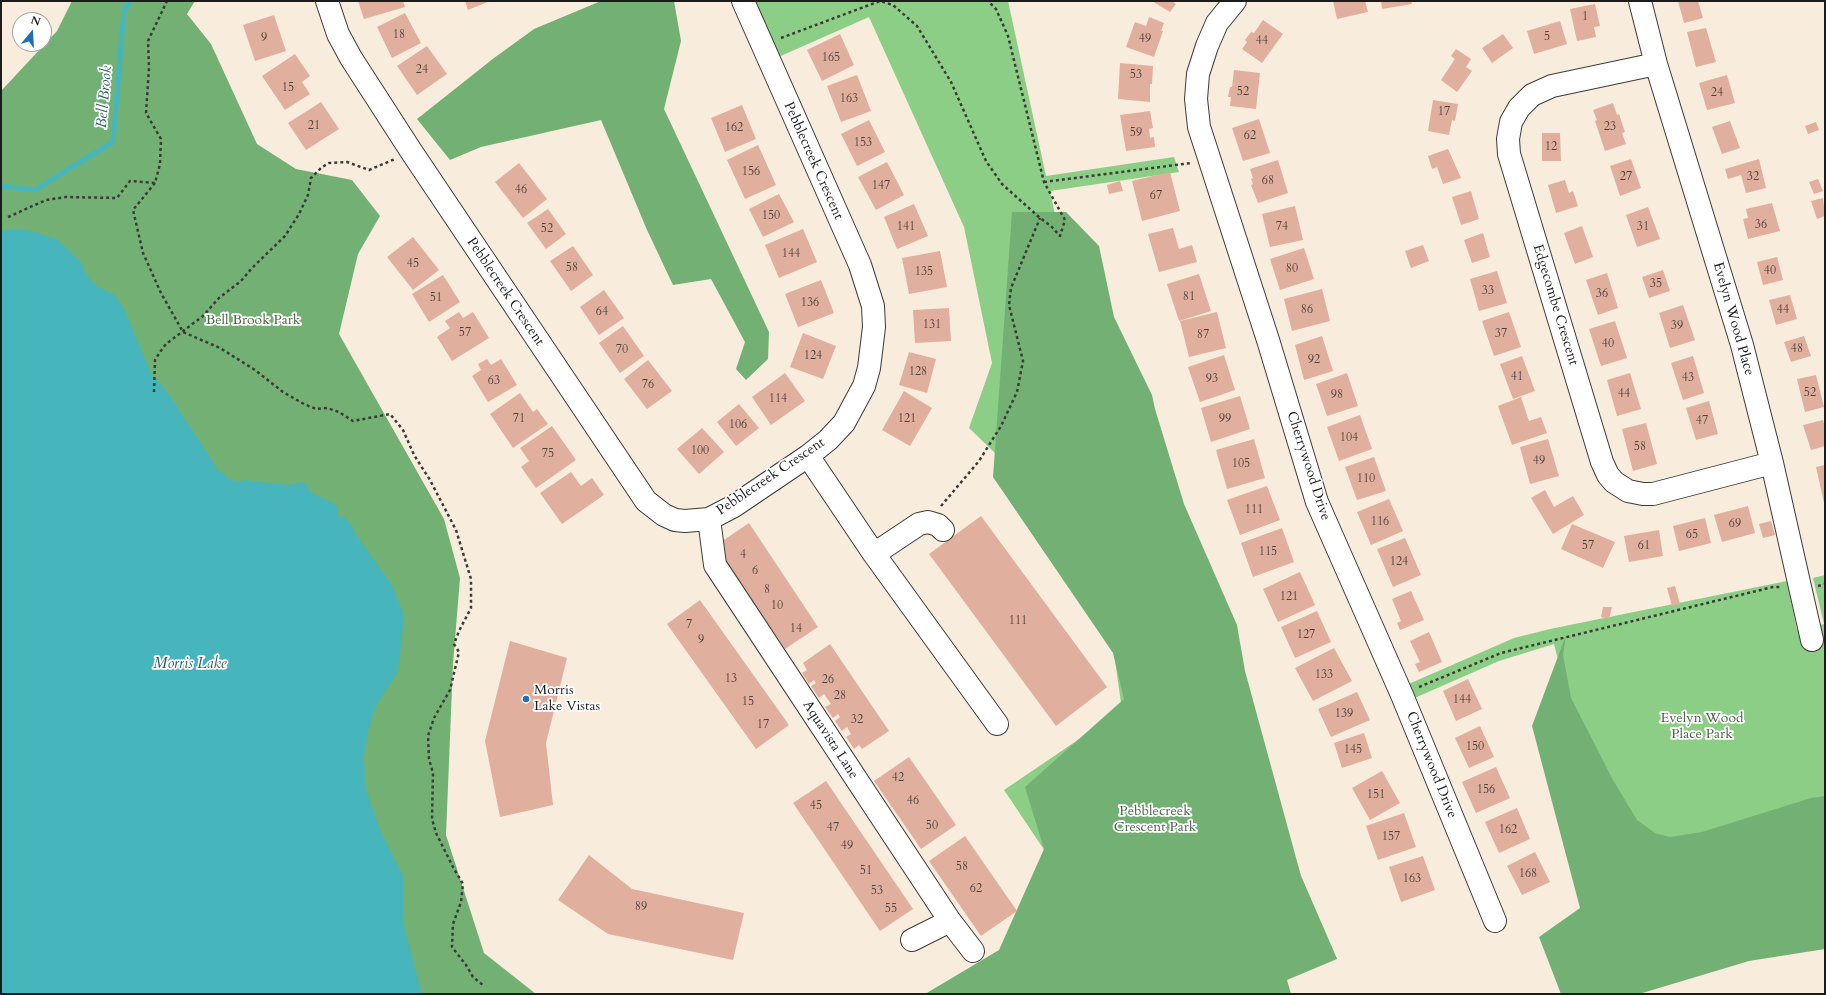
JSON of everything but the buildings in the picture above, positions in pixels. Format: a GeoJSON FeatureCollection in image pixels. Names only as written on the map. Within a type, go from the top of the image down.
{"type":"FeatureCollection","features":[{"type":"Feature","properties":{"kind":"street","name":"Pebblecreek Crescent"},"geometry":{"type":"LineString","coordinates":[[327,1],[338,34],[351,58],[411,152],[646,501],[664,515],[675,520],[685,521],[709,519],[734,506],[808,456],[828,440],[844,423],[864,386],[869,368],[874,327],[868,286],[860,265],[761,45],[743,1]]}},
{"type":"Feature","properties":{"kind":"street","name":"Cherrywood Drive"},"geometry":{"type":"LineString","coordinates":[[1235,1],[1217,23],[1207,46],[1198,74],[1196,100],[1199,127],[1211,160],[1317,502],[1402,695],[1495,921]]}},
{"type":"Feature","properties":{"kind":"street","name":"Evelyn Wood Place"},"geometry":{"type":"LineString","coordinates":[[1640,1],[1656,64],[1742,345],[1772,463],[1812,640]]}},
{"type":"Feature","properties":{"kind":"street","name":"Edgecombe Crescent"},"geometry":{"type":"LineString","coordinates":[[1656,64],[1552,86],[1532,95],[1519,108],[1511,122],[1508,139],[1509,154],[1602,462],[1608,475],[1614,482],[1624,488],[1638,493],[1648,494],[1772,463]]}},
{"type":"Feature","properties":{"kind":"street"},"geometry":{"type":"LineString","coordinates":[[808,456],[874,554],[997,724]]}},
{"type":"Feature","properties":{"kind":"street","name":"Aquavista Lane"},"geometry":{"type":"LineString","coordinates":[[709,519],[715,565],[950,921],[973,951]]}},
{"type":"Feature","properties":{"kind":"street"},"geometry":{"type":"LineString","coordinates":[[874,554],[910,529],[936,526]]}},
{"type":"Feature","properties":{"kind":"street"},"geometry":{"type":"LineString","coordinates":[[912,940],[950,921]]}},
{"type":"Feature","properties":{"kind":"path"},"geometry":{"type":"LineString","coordinates":[[167,1],[148,41],[149,68],[146,113],[161,139],[160,164],[155,183],[133,210],[143,253],[183,332],[220,348],[255,370],[283,392],[316,409],[327,408],[339,412],[353,421],[390,414],[403,430],[414,455],[430,480],[456,530],[471,579],[471,608],[454,644],[459,652],[450,690],[434,718],[428,736],[433,774],[432,818],[436,833],[454,870],[463,884],[461,902],[453,924],[452,947],[466,964],[473,977],[484,986]]}},
{"type":"Feature","properties":{"kind":"path"},"geometry":{"type":"LineString","coordinates":[[761,45],[880,1],[893,5],[917,26],[951,82],[986,161],[994,173],[1002,184],[1051,226],[1060,236],[1065,220],[1044,182],[1008,36],[996,8],[988,1]]}},
{"type":"Feature","properties":{"kind":"path"},"geometry":{"type":"LineString","coordinates":[[154,392],[155,360],[166,344],[203,316],[219,298],[241,281],[252,268],[285,236],[299,214],[308,195],[311,178],[322,167],[329,163],[346,162],[369,170],[411,152]]}},
{"type":"Feature","properties":{"kind":"path"},"geometry":{"type":"LineString","coordinates":[[1044,182],[1211,160]]}},
{"type":"Feature","properties":{"kind":"path"},"geometry":{"type":"LineString","coordinates":[[8,217],[46,200],[66,197],[117,198],[130,181],[155,183]]}},
{"type":"Feature","properties":{"kind":"path"},"geometry":{"type":"LineString","coordinates":[[936,526],[1001,426],[1017,392],[1023,361],[1009,305],[1011,288],[1040,218]]}},
{"type":"Feature","properties":{"kind":"path"},"geometry":{"type":"LineString","coordinates":[[1402,695],[1501,653],[1773,587],[1799,586]]}},
{"type":"Feature","properties":{"kind":"green space","name":"Bell Brook Park"},"geometry":{"type":"Polygon","coordinates":[[[72,1],[195,1],[187,14],[211,44],[257,144],[296,169],[352,180],[380,216],[358,254],[339,334],[444,519],[460,578],[453,664],[446,835],[484,953],[536,994],[411,994],[221,494],[1,236],[1,91],[37,52],[52,52],[52,36],[57,31],[72,1]]]}},
{"type":"Feature","properties":{"kind":"green space"},"geometry":{"type":"Polygon","coordinates":[[[601,1],[674,1],[681,41],[664,109],[769,332],[768,359],[746,380],[736,369],[745,342],[711,279],[673,285],[647,230],[601,120],[481,147],[450,160],[417,119],[494,58],[534,29],[601,1]]]}},
{"type":"Feature","properties":{"kind":"green space","name":"Pebblecreek Crescent Park"},"geometry":{"type":"Polygon","coordinates":[[[748,1],[1008,1],[1046,176],[1174,157],[1179,172],[1050,191],[1058,229],[1301,876],[1337,959],[1126,972],[1004,790],[1122,710],[1105,590],[1046,502],[969,428],[992,363],[964,227],[869,17],[774,59],[748,1]]]}},
{"type":"Feature","properties":{"kind":"green space","name":"Pebblecreek Crescent Park"},"geometry":{"type":"Polygon","coordinates":[[[1012,212],[1066,212],[1099,246],[1114,317],[1152,395],[1184,504],[1237,625],[1245,671],[1301,876],[1337,959],[1287,980],[1291,994],[925,994],[999,950],[1044,849],[1025,787],[1124,699],[1113,653],[993,477],[1012,212]]]}},
{"type":"Feature","properties":{"kind":"green space","name":"Evelyn Wood Place Park"},"geometry":{"type":"Polygon","coordinates":[[[1825,575],[1825,927],[1628,941],[1554,644],[1499,661],[1410,700],[1404,686],[1514,638],[1550,629],[1787,581],[1797,630],[1824,624],[1813,578],[1825,575]]]}},
{"type":"Feature","properties":{"kind":"green space"},"geometry":{"type":"Polygon","coordinates":[[[1566,635],[1563,655],[1571,698],[1613,780],[1637,820],[1655,833],[1670,837],[1702,832],[1811,798],[1825,796],[1825,949],[1749,961],[1639,994],[1561,994],[1539,937],[1580,908],[1532,726],[1566,635]]]}},
{"type":"Feature","properties":{"kind":"water","name":"Morris Lake"},"geometry":{"type":"Polygon","coordinates":[[[12,229],[29,230],[58,240],[82,263],[84,271],[98,287],[115,295],[125,311],[151,373],[168,393],[218,471],[224,473],[227,478],[237,482],[244,480],[288,485],[304,482],[312,493],[335,504],[338,507],[338,516],[344,517],[352,526],[355,533],[392,585],[404,616],[399,664],[397,673],[376,706],[369,727],[364,756],[365,786],[380,830],[403,876],[403,919],[422,994],[1,994],[1,231],[12,229]]]}},
{"type":"Feature","properties":{"kind":"waterway","name":"Bell Brook"},"geometry":{"type":"LineString","coordinates":[[1,186],[35,190],[113,142],[124,11],[130,1]]}},
{"type":"Feature","properties":{"kind":"place","name":"Morris Lake Vistas"},"geometry":{"type":"Point","coordinates":[526,699]}}]}
